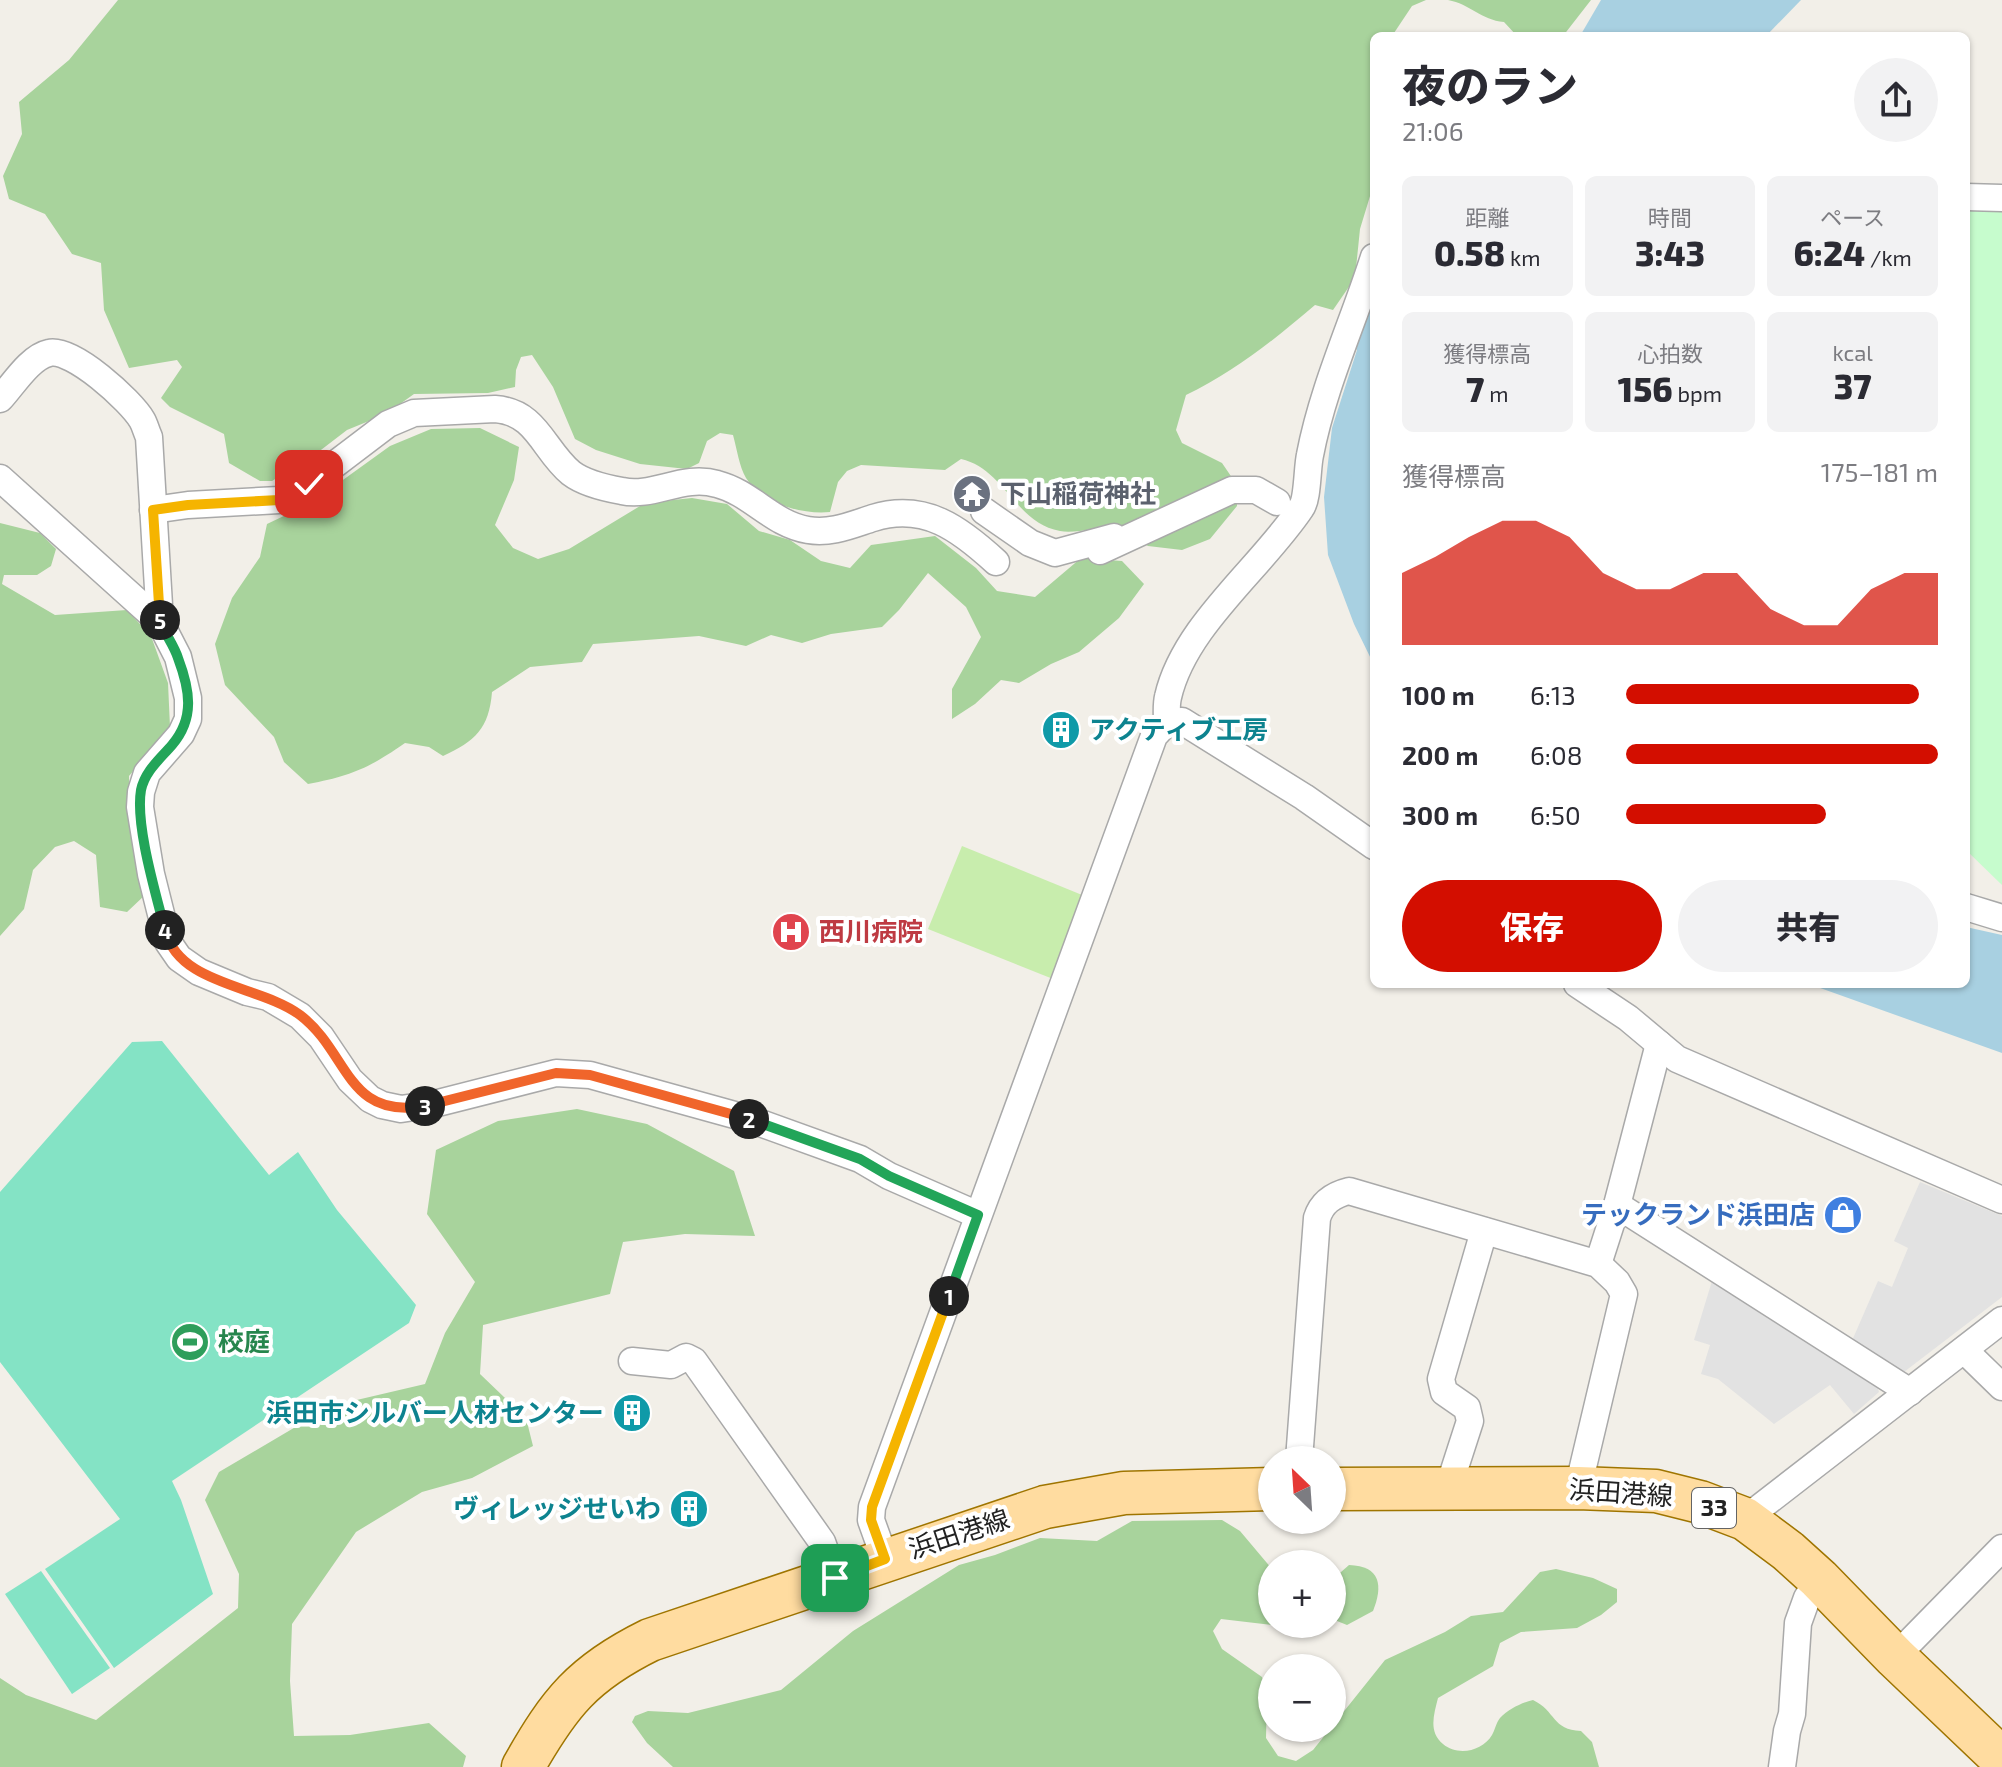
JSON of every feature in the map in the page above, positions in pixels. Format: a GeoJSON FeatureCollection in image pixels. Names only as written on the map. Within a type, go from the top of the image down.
{"type":"FeatureCollection","features":[{"type":"Feature","properties":{"kind":"main road","name":"浜田港線"},"geometry":{"type":"LineString","coordinates":[[1346,1489],[1578,1488],[1656,1491],[1700,1502],[1745,1519],[1819,1579],[2002,1759]]}},
{"type":"Feature","properties":{"kind":"main road","name":"浜田港線"},"geometry":{"type":"LineString","coordinates":[[523,1767],[548,1721],[570,1695],[615,1657],[650,1640],[1007,1518],[1083,1499],[1162,1490],[1258,1489]]}},
{"type":"Feature","properties":{"kind":"street"},"geometry":{"type":"LineString","coordinates":[[1970,197],[2002,198]]}},
{"type":"Feature","properties":{"kind":"street"},"geometry":{"type":"LineString","coordinates":[[885,1559],[871,1520],[872,1507],[1143,763],[1154,736],[1167,722],[1167,699],[1196,639],[1304,505],[1306,473],[1317,424],[1370,269]]}},
{"type":"Feature","properties":{"kind":"street"},"geometry":{"type":"LineString","coordinates":[[0,399],[45,353],[55,351],[80,361],[141,418],[149,437],[160,622]]}},
{"type":"Feature","properties":{"kind":"street"},"geometry":{"type":"LineString","coordinates":[[153,510],[279,500],[309,484],[388,424],[414,413],[495,409],[507,410],[535,426],[562,464],[581,480],[633,493],[687,481],[715,483],[739,492],[787,525],[808,530],[851,527],[898,512],[920,514],[963,532],[996,562]]}},
{"type":"Feature","properties":{"kind":"street"},"geometry":{"type":"LineString","coordinates":[[0,478],[160,622],[178,657],[188,698],[188,719],[181,734],[147,773],[140,807],[151,874],[168,942],[179,958],[199,972],[247,992],[268,997],[300,1016],[321,1037],[350,1080],[370,1099],[382,1105],[401,1109],[434,1104],[556,1073]]}},
{"type":"Feature","properties":{"kind":"street"},"geometry":{"type":"LineString","coordinates":[[1100,551],[1232,490],[1256,490],[1277,502]]}},
{"type":"Feature","properties":{"kind":"street"},"geometry":{"type":"LineString","coordinates":[[984,511],[1030,543],[1055,553],[1117,536],[1128,536]]}},
{"type":"Feature","properties":{"kind":"street"},"geometry":{"type":"LineString","coordinates":[[1167,722],[1182,721],[1198,729],[1370,843]]}},
{"type":"Feature","properties":{"kind":"street"},"geometry":{"type":"LineString","coordinates":[[1970,908],[2002,918]]}},
{"type":"Feature","properties":{"kind":"street"},"geometry":{"type":"LineString","coordinates":[[1583,988],[1628,1018],[1677,1059],[2002,1200]]}},
{"type":"Feature","properties":{"kind":"street"},"geometry":{"type":"LineString","coordinates":[[1598,1264],[1617,1205],[1659,1044]]}},
{"type":"Feature","properties":{"kind":"street"},"geometry":{"type":"LineString","coordinates":[[514,1066],[590,1075],[749,1119],[860,1159],[889,1176],[978,1215]]}},
{"type":"Feature","properties":{"kind":"street"},"geometry":{"type":"LineString","coordinates":[[1300,1446],[1309,1306],[1320,1208],[1329,1199],[1349,1191],[1598,1264],[1617,1282],[1624,1294],[1578,1488]]}},
{"type":"Feature","properties":{"kind":"street"},"geometry":{"type":"LineString","coordinates":[[1617,1205],[1910,1392]]}},
{"type":"Feature","properties":{"kind":"street"},"geometry":{"type":"LineString","coordinates":[[1448,1489],[1470,1421],[1467,1408],[1444,1392],[1441,1379],[1484,1231]]}},
{"type":"Feature","properties":{"kind":"street"},"geometry":{"type":"LineString","coordinates":[[1745,1519],[2002,1320]]}},
{"type":"Feature","properties":{"kind":"street"},"geometry":{"type":"LineString","coordinates":[[1964,1350],[2002,1387]]}},
{"type":"Feature","properties":{"kind":"street"},"geometry":{"type":"LineString","coordinates":[[632,1361],[671,1365],[686,1357],[694,1361],[822,1542],[835,1578]]}},
{"type":"Feature","properties":{"kind":"street"},"geometry":{"type":"LineString","coordinates":[[1895,1657],[2002,1548]]}},
{"type":"Feature","properties":{"kind":"street"},"geometry":{"type":"LineString","coordinates":[[1782,1767],[1792,1714],[1798,1623],[1807,1598],[1819,1579]]}},
{"type":"Feature","properties":{"kind":"green space"},"geometry":{"type":"Polygon","coordinates":[[[118,0],[1426,0],[1412,6],[1395,32],[1370,32],[1370,196],[1360,229],[1355,278],[1333,310],[1315,305],[1253,354],[1186,395],[1176,430],[1182,443],[1222,463],[1237,485],[1237,506],[1210,539],[1182,550],[1148,546],[1116,525],[1073,532],[1045,526],[1032,518],[989,473],[961,459],[945,470],[861,465],[847,471],[838,482],[830,512],[783,506],[753,487],[742,468],[733,435],[720,433],[707,441],[699,463],[687,469],[640,464],[596,450],[575,439],[553,387],[532,355],[521,357],[515,387],[488,393],[414,394],[386,414],[347,430],[272,481],[260,481],[229,463],[224,434],[170,407],[161,398],[182,367],[177,360],[129,368],[104,310],[101,263],[72,254],[45,214],[9,199],[3,176],[22,134],[19,102],[69,60],[118,0]]]}},
{"type":"Feature","properties":{"kind":"green space"},"geometry":{"type":"Polygon","coordinates":[[[1448,0],[1591,0],[1566,32],[1513,32],[1504,22],[1448,0]]]}},
{"type":"Feature","properties":{"kind":"green space"},"geometry":{"type":"Polygon","coordinates":[[[2002,205],[2002,885],[1970,854],[1970,208],[2002,205]]]}},
{"type":"Feature","properties":{"kind":"green space"},"geometry":{"type":"Polygon","coordinates":[[[480,428],[519,447],[514,480],[495,525],[513,548],[538,559],[569,549],[645,503],[692,498],[727,504],[759,531],[790,540],[821,561],[850,568],[871,545],[935,536],[976,568],[997,591],[1035,597],[1081,558],[1122,561],[1144,584],[1119,618],[1079,652],[1019,683],[1001,680],[975,704],[952,719],[952,689],[981,637],[966,607],[928,573],[882,627],[831,634],[802,643],[771,635],[746,646],[699,636],[593,644],[582,662],[530,667],[492,692],[484,725],[472,739],[443,756],[429,747],[405,743],[359,770],[308,784],[284,762],[274,737],[225,685],[215,644],[232,598],[260,557],[267,524],[311,503],[390,446],[431,429],[480,428]]]}},
{"type":"Feature","properties":{"kind":"green space"},"geometry":{"type":"Polygon","coordinates":[[[0,523],[40,533],[56,549],[51,566],[37,575],[4,575],[2,584],[55,615],[127,610],[151,636],[168,683],[170,727],[129,776],[130,824],[145,895],[127,912],[100,907],[96,855],[74,841],[55,847],[33,870],[24,909],[0,936],[0,523]]]}},
{"type":"Feature","properties":{"kind":"green space"},"geometry":{"type":"Polygon","coordinates":[[[962,846],[1087,897],[1053,979],[928,929],[962,846]]]}},
{"type":"Feature","properties":{"kind":"green space","name":"校庭"},"geometry":{"type":"Polygon","coordinates":[[[162,1041],[269,1175],[298,1152],[337,1210],[416,1305],[409,1323],[172,1481],[213,1594],[114,1668],[45,1569],[120,1519],[0,1362],[0,1192],[132,1042],[162,1041]]]}},
{"type":"Feature","properties":{"kind":"green space"},"geometry":{"type":"Polygon","coordinates":[[[577,1109],[647,1124],[734,1171],[755,1236],[685,1234],[623,1242],[610,1294],[483,1325],[480,1374],[526,1418],[533,1446],[472,1478],[422,1492],[356,1532],[292,1624],[290,1681],[294,1736],[350,1735],[429,1723],[466,1756],[463,1767],[0,1767],[0,1678],[26,1695],[96,1720],[238,1608],[239,1574],[205,1500],[219,1472],[331,1406],[425,1384],[445,1333],[475,1282],[427,1214],[436,1150],[498,1121],[577,1109]]]}},
{"type":"Feature","properties":{"kind":"green space"},"geometry":{"type":"Polygon","coordinates":[[[1222,1520],[1240,1531],[1258,1552],[1258,1623],[1221,1619],[1213,1631],[1222,1649],[1258,1674],[1258,1742],[1269,1742],[1278,1756],[1296,1761],[1319,1742],[1346,1742],[1346,1709],[1385,1660],[1445,1632],[1471,1616],[1503,1612],[1540,1572],[1556,1569],[1593,1578],[1617,1589],[1617,1602],[1577,1628],[1521,1632],[1500,1643],[1493,1666],[1438,1698],[1434,1716],[1435,1734],[1443,1744],[1455,1750],[1469,1750],[1488,1741],[1504,1715],[1533,1700],[1559,1724],[1581,1731],[1592,1742],[1599,1767],[673,1767],[647,1743],[632,1722],[635,1716],[648,1711],[688,1713],[781,1690],[853,1631],[959,1565],[1040,1538],[1097,1541],[1132,1521],[1222,1520]]]}},
{"type":"Feature","properties":{"kind":"green space"},"geometry":{"type":"Polygon","coordinates":[[[1349,1565],[1368,1569],[1377,1579],[1378,1586],[1373,1611],[1347,1625],[1346,1625],[1346,1568],[1349,1565]]]}},
{"type":"Feature","properties":{"kind":"green space"},"geometry":{"type":"Polygon","coordinates":[[[41,1571],[110,1668],[72,1694],[5,1594],[41,1571]]]}},
{"type":"Feature","properties":{"kind":"shaded area"},"geometry":{"type":"Polygon","coordinates":[[[1920,1182],[2002,1216],[2002,1297],[1900,1375],[1851,1343],[1878,1281],[1892,1287],[1908,1248],[1894,1241],[1920,1182]]]}},
{"type":"Feature","properties":{"kind":"shaded area"},"geometry":{"type":"Polygon","coordinates":[[[1712,1281],[1876,1383],[1879,1392],[1854,1414],[1830,1385],[1774,1424],[1718,1379],[1701,1374],[1710,1345],[1694,1340],[1712,1281]]]}},
{"type":"Feature","properties":{"kind":"water"},"geometry":{"type":"Polygon","coordinates":[[[1601,0],[1801,0],[1770,32],[1582,32],[1601,0]]]}},
{"type":"Feature","properties":{"kind":"water"},"geometry":{"type":"Polygon","coordinates":[[[1370,295],[1370,657],[1328,555],[1324,497],[1332,428],[1357,350],[1352,344],[1370,295]]]}},
{"type":"Feature","properties":{"kind":"water"},"geometry":{"type":"Polygon","coordinates":[[[1970,928],[2002,935],[2002,1053],[1820,988],[1970,988],[1970,928]]]}},
{"type":"Feature","properties":{"kind":"place","name":"下山稲荷神社"},"geometry":{"type":"Point","coordinates":[972,494]}},
{"type":"Feature","properties":{"kind":"place","name":"アクティブ工房"},"geometry":{"type":"Point","coordinates":[1061,730]}},
{"type":"Feature","properties":{"kind":"place","name":"西川病院"},"geometry":{"type":"Point","coordinates":[791,932]}},
{"type":"Feature","properties":{"kind":"place","name":"テックランド浜田店"},"geometry":{"type":"Point","coordinates":[1843,1215]}},
{"type":"Feature","properties":{"kind":"place","name":"校庭"},"geometry":{"type":"Point","coordinates":[190,1342]}},
{"type":"Feature","properties":{"kind":"place","name":"浜田市シルバー人材センター"},"geometry":{"type":"Point","coordinates":[632,1413]}},
{"type":"Feature","properties":{"kind":"place","name":"ヴィレッジせいわ"},"geometry":{"type":"Point","coordinates":[689,1509]}},
{"type":"Feature","properties":{"kind":"route"},"geometry":{"type":"LineString","coordinates":[[309,484],[279,500],[153,510],[160,622],[178,657],[188,698],[188,719],[184,730],[147,773],[141,792],[140,807],[151,874],[168,942],[179,958],[199,972],[247,992],[268,997],[300,1016],[321,1037],[361,1092],[382,1105],[401,1109],[418,1107],[556,1073],[590,1075],[749,1119],[860,1159],[873,1169],[978,1215],[872,1507],[871,1520],[885,1559],[835,1578]]}}]}
